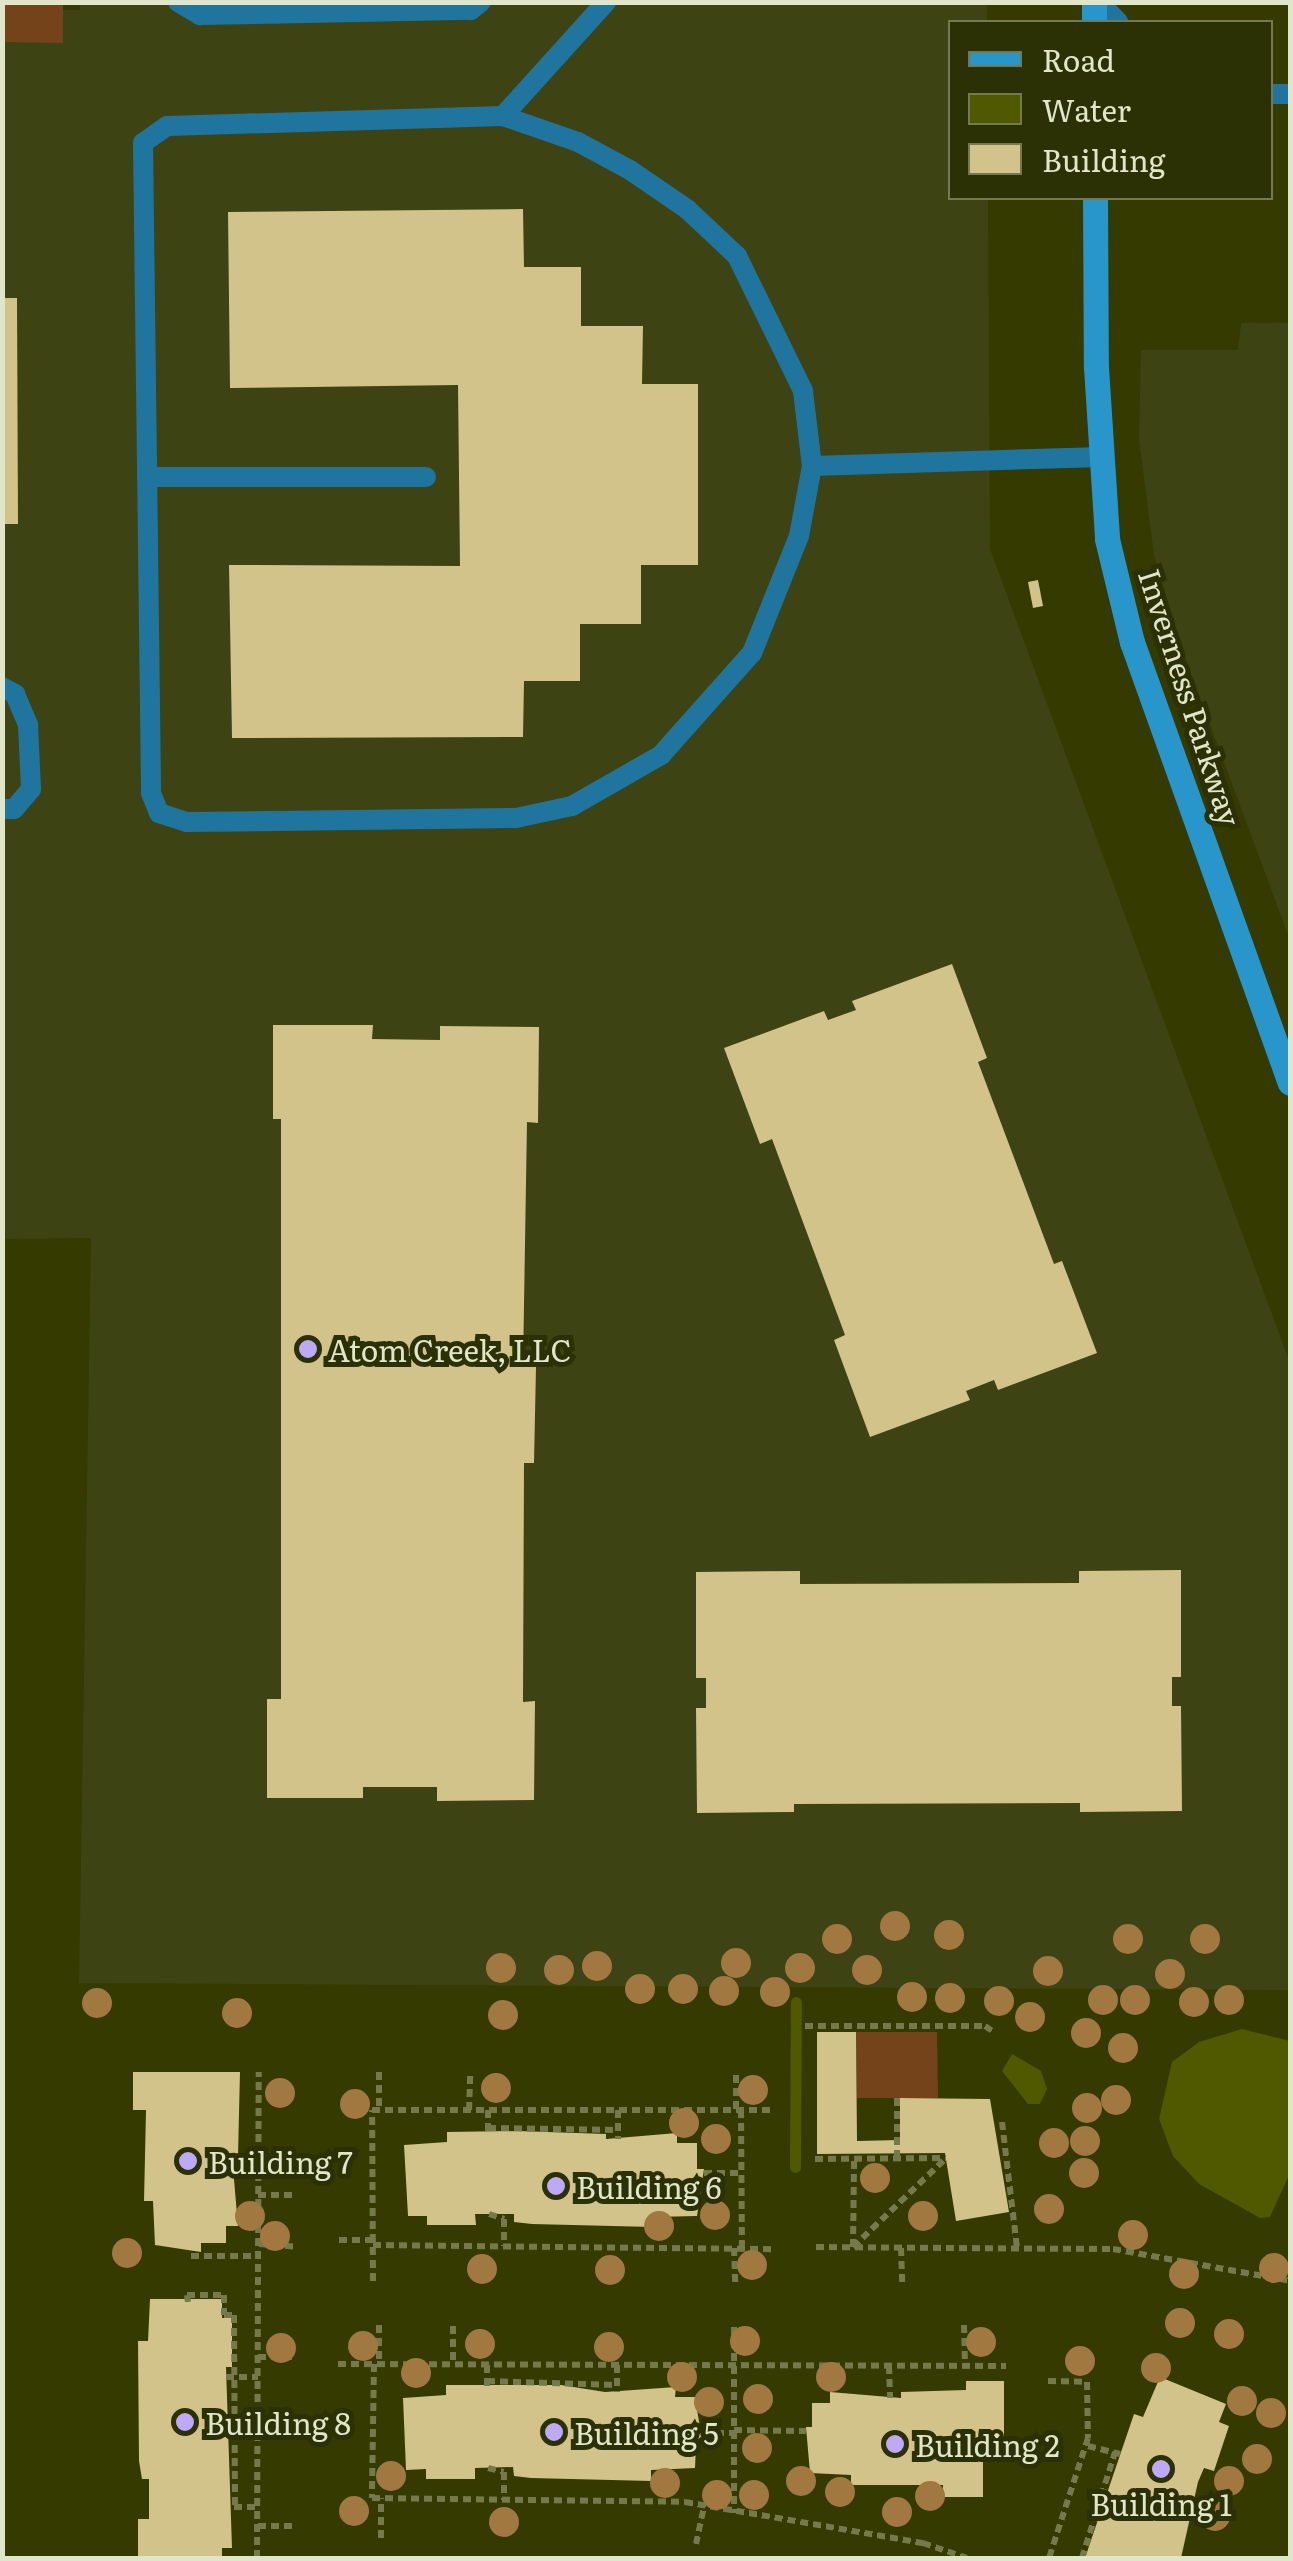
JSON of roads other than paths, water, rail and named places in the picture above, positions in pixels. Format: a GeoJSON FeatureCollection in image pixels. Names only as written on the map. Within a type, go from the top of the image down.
{"type":"FeatureCollection","features":[{"type":"Feature","properties":{"kind":"main road","name":"Inverness Parkway"},"geometry":{"type":"LineString","coordinates":[[1095,200],[1107,539],[1132,642],[1290,1083]]}},
{"type":"Feature","properties":{"kind":"lane"},"geometry":{"type":"LineString","coordinates":[[178,2],[200,15],[471,10],[481,2]]}},
{"type":"Feature","properties":{"kind":"lane"},"geometry":{"type":"LineString","coordinates":[[504,116],[606,2]]}},
{"type":"Feature","properties":{"kind":"lane"},"geometry":{"type":"LineString","coordinates":[[1097,2],[1116,20]]}},
{"type":"Feature","properties":{"kind":"lane"},"geometry":{"type":"LineString","coordinates":[[504,116],[578,142],[630,170],[687,209],[737,256],[803,392],[812,466],[799,536],[752,653],[662,755],[572,806],[516,818],[187,822],[159,813],[151,792],[143,143],[167,126],[504,116]]}},
{"type":"Feature","properties":{"kind":"lane"},"geometry":{"type":"LineString","coordinates":[[812,466],[1102,457]]}},
{"type":"Feature","properties":{"kind":"lane"},"geometry":{"type":"LineString","coordinates":[[147,477],[426,477]]}},
{"type":"Feature","properties":{"kind":"lane"},"geometry":{"type":"LineString","coordinates":[[2,687],[15,694],[28,725],[32,789],[14,810],[2,809]]}},
{"type":"Feature","properties":{"kind":"water"},"geometry":{"type":"Polygon","coordinates":[[[1242,2029],[1290,2041],[1290,2173],[1270,2217],[1260,2218],[1199,2184],[1173,2156],[1159,2119],[1172,2062],[1199,2042],[1242,2029]]]}},
{"type":"Feature","properties":{"kind":"water"},"geometry":{"type":"Polygon","coordinates":[[[1012,2054],[1041,2071],[1047,2089],[1040,2104],[1028,2104],[1002,2071],[1012,2054]]]}},
{"type":"Feature","properties":{"kind":"waterway"},"geometry":{"type":"LineString","coordinates":[[795,2167],[796,2002]]}},
{"type":"Feature","properties":{"kind":"place","name":"Atom Creek, LLC"},"geometry":{"type":"Point","coordinates":[308,1349]}},
{"type":"Feature","properties":{"kind":"place","name":"Building 7"},"geometry":{"type":"Point","coordinates":[188,2161]}},
{"type":"Feature","properties":{"kind":"place","name":"Building 6"},"geometry":{"type":"Point","coordinates":[556,2186]}},
{"type":"Feature","properties":{"kind":"place","name":"Building 8"},"geometry":{"type":"Point","coordinates":[185,2422]}},
{"type":"Feature","properties":{"kind":"place","name":"Building 5"},"geometry":{"type":"Point","coordinates":[554,2432]}},
{"type":"Feature","properties":{"kind":"place","name":"Building 2"},"geometry":{"type":"Point","coordinates":[895,2444]}},
{"type":"Feature","properties":{"kind":"place","name":"Building 1"},"geometry":{"type":"Point","coordinates":[1161,2469]}}]}
